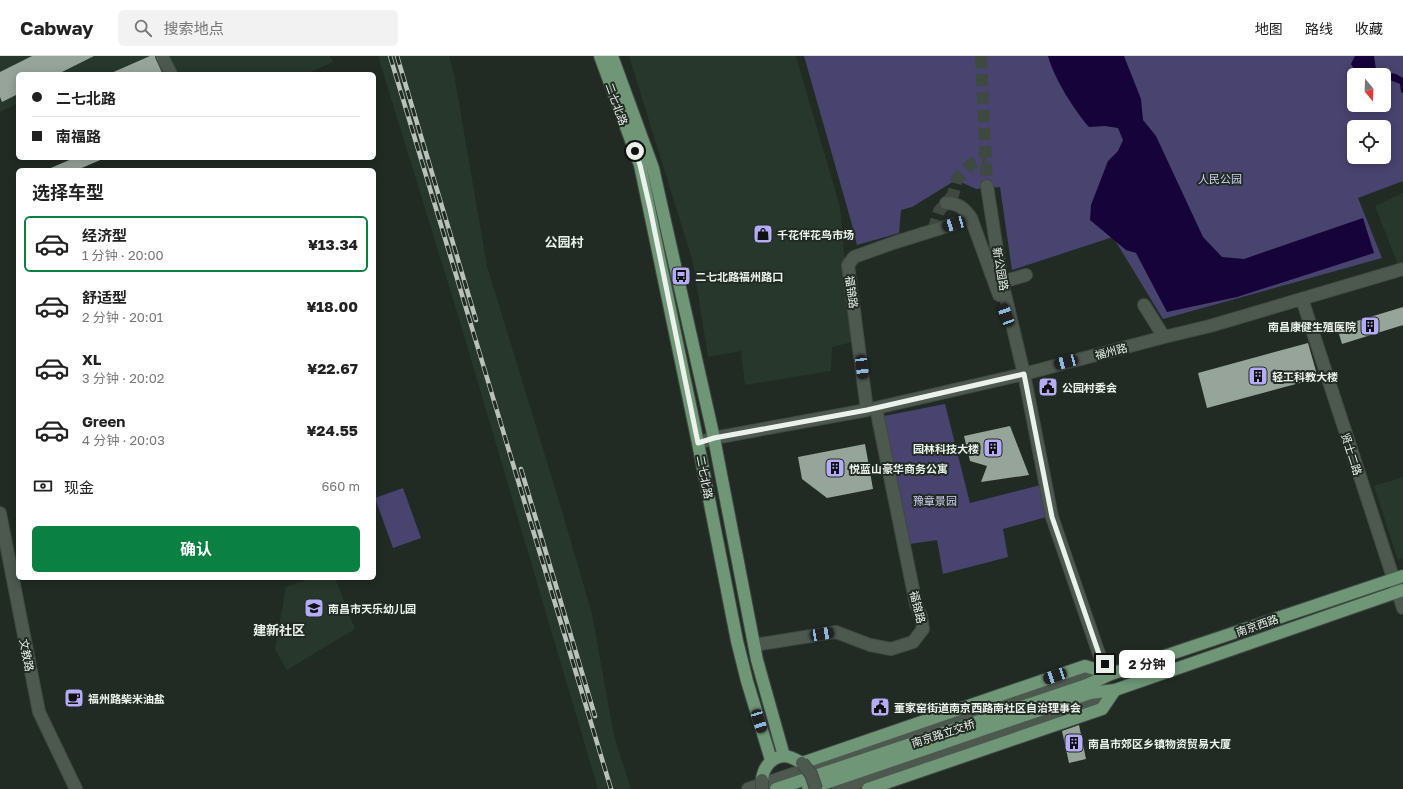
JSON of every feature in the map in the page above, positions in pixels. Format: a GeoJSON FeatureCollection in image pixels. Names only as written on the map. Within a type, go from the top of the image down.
{"type":"FeatureCollection","features":[{"type":"Feature","properties":{"kind":"main road","name":"二七北路"},"geometry":{"type":"LineString","coordinates":[[600,56],[640,165],[698,443],[737,641],[747,681],[771,760]]}},
{"type":"Feature","properties":{"kind":"main road","name":"二七北路"},"geometry":{"type":"LineString","coordinates":[[612,56],[653,168],[714,438],[754,645],[784,756]]}},
{"type":"Feature","properties":{"kind":"main road","name":"南京西路"},"geometry":{"type":"LineString","coordinates":[[1111,674],[1398,578]]}},
{"type":"Feature","properties":{"kind":"main road","name":"南京西路"},"geometry":{"type":"LineString","coordinates":[[1114,690],[1400,591]]}},
{"type":"Feature","properties":{"kind":"main road"},"geometry":{"type":"LineString","coordinates":[[762,784],[763,772],[771,760],[784,756],[802,763],[1085,666],[1111,674]]}},
{"type":"Feature","properties":{"kind":"main road","name":"南京路立交桥"},"geometry":{"type":"LineString","coordinates":[[776,789],[1087,685],[1111,674]]}},
{"type":"Feature","properties":{"kind":"main road"},"geometry":{"type":"LineString","coordinates":[[868,789],[1102,709],[1114,690]]}},
{"type":"Feature","properties":{"kind":"main road","name":"南京路立交桥"},"geometry":{"type":"LineString","coordinates":[[808,789],[1090,693],[1114,690]]}},
{"type":"Feature","properties":{"kind":"street"},"geometry":{"type":"LineString","coordinates":[[162,56],[170,72]]}},
{"type":"Feature","properties":{"kind":"street","name":"新公园路"},"geometry":{"type":"LineString","coordinates":[[987,186],[1002,282],[1024,374],[1052,517],[1099,654],[1111,674]]}},
{"type":"Feature","properties":{"kind":"street"},"geometry":{"type":"LineString","coordinates":[[946,203],[954,203],[965,209],[971,218],[1016,343]]}},
{"type":"Feature","properties":{"kind":"street","name":"福锦路"},"geometry":{"type":"LineString","coordinates":[[754,645],[836,632],[870,645],[890,649],[913,642],[923,629],[921,617],[914,597],[872,409],[848,265],[854,257],[954,224]]}},
{"type":"Feature","properties":{"kind":"street","name":"福州路"},"geometry":{"type":"LineString","coordinates":[[698,443],[714,438],[872,409],[1024,374],[1210,326],[1403,269]]}},
{"type":"Feature","properties":{"kind":"street"},"geometry":{"type":"LineString","coordinates":[[1002,282],[1026,275]]}},
{"type":"Feature","properties":{"kind":"street","name":"贤士二路"},"geometry":{"type":"LineString","coordinates":[[1302,299],[1398,578],[1403,608]]}},
{"type":"Feature","properties":{"kind":"street"},"geometry":{"type":"LineString","coordinates":[[1144,305],[1164,337]]}},
{"type":"Feature","properties":{"kind":"street","name":"文教路"},"geometry":{"type":"LineString","coordinates":[[0,513],[39,712],[76,789]]}},
{"type":"Feature","properties":{"kind":"street","name":"南京路立交桥"},"geometry":{"type":"LineString","coordinates":[[748,789],[1084,676],[1111,674]]}},
{"type":"Feature","properties":{"kind":"street","name":"南京路立交桥"},"geometry":{"type":"LineString","coordinates":[[838,789],[1091,704],[1114,690]]}},
{"type":"Feature","properties":{"kind":"street"},"geometry":{"type":"LineString","coordinates":[[802,763],[812,774],[816,789]]}},
{"type":"Feature","properties":{"kind":"shaded area"},"geometry":{"type":"Polygon","coordinates":[[[0,56],[330,56],[333,62],[310,72],[16,72],[16,104],[0,112],[0,56]]]}},
{"type":"Feature","properties":{"kind":"shaded area"},"geometry":{"type":"Polygon","coordinates":[[[378,56],[449,56],[454,74],[487,266],[592,614],[614,736],[631,789],[598,789],[460,322],[378,56]]]}},
{"type":"Feature","properties":{"kind":"shaded area","name":"千花伴花鸟市场"},"geometry":{"type":"Polygon","coordinates":[[[629,56],[796,56],[840,207],[852,342],[832,347],[831,371],[745,385],[741,351],[708,357],[693,262],[629,56]]]}},
{"type":"Feature","properties":{"kind":"shaded area"},"geometry":{"type":"Polygon","coordinates":[[[1048,56],[1124,56],[1141,99],[1143,120],[1156,136],[1203,237],[1222,257],[1244,259],[1363,218],[1374,253],[1237,297],[1167,312],[1136,253],[1126,250],[1090,220],[1091,205],[1108,161],[1118,151],[1123,140],[1118,128],[1105,126],[1089,127],[1065,93],[1048,56]]]}},
{"type":"Feature","properties":{"kind":"shaded area"},"geometry":{"type":"Polygon","coordinates":[[[1355,56],[1374,56],[1376,68],[1353,68],[1351,64],[1355,56]]]}},
{"type":"Feature","properties":{"kind":"shaded area"},"geometry":{"type":"Polygon","coordinates":[[[1391,73],[1403,78],[1403,93],[1401,92],[1400,84],[1391,80],[1391,73]]]}},
{"type":"Feature","properties":{"kind":"shaded area"},"geometry":{"type":"Polygon","coordinates":[[[1403,193],[1403,264],[1398,265],[1375,206],[1403,193]]]}},
{"type":"Feature","properties":{"kind":"shaded area"},"geometry":{"type":"Polygon","coordinates":[[[1403,477],[1403,558],[1398,560],[1374,486],[1403,477]]]}},
{"type":"Feature","properties":{"kind":"shaded area","name":"南昌市天乐幼儿园"},"geometry":{"type":"Polygon","coordinates":[[[306,580],[336,580],[355,629],[287,670],[275,650],[286,587],[306,580]]]}},
{"type":"Feature","properties":{"kind":"green space","name":"人民公园"},"geometry":{"type":"Polygon","coordinates":[[[804,56],[1403,56],[1403,181],[1358,198],[1382,258],[1163,319],[1113,237],[1012,270],[1000,187],[976,189],[956,180],[912,207],[901,210],[899,233],[857,245],[804,56]]]}},
{"type":"Feature","properties":{"kind":"green space","name":"豫章景园"},"geometry":{"type":"Polygon","coordinates":[[[945,404],[970,503],[1041,485],[1050,516],[1003,529],[1008,557],[943,574],[937,540],[910,544],[884,416],[945,404]]]}},
{"type":"Feature","properties":{"kind":"green space"},"geometry":{"type":"Polygon","coordinates":[[[403,488],[421,538],[393,548],[376,498],[403,488]]]}},
{"type":"Feature","properties":{"kind":"building"},"geometry":{"type":"Polygon","coordinates":[[[32,56],[94,56],[62,72],[16,72],[16,95],[2,102],[0,97],[0,72],[32,56]]]}},
{"type":"Feature","properties":{"kind":"building"},"geometry":{"type":"Polygon","coordinates":[[[150,56],[155,56],[162,72],[114,72],[150,56]]]}},
{"type":"Feature","properties":{"kind":"building"},"geometry":{"type":"Polygon","coordinates":[[[69,160],[100,160],[82,168],[51,168],[69,160]]]}},
{"type":"Feature","properties":{"kind":"building","name":"南昌康健生殖医院"},"geometry":{"type":"Polygon","coordinates":[[[1403,307],[1403,325],[1342,344],[1337,327],[1403,307]]]}},
{"type":"Feature","properties":{"kind":"building","name":"轻工科教大楼"},"geometry":{"type":"Polygon","coordinates":[[[1308,343],[1318,378],[1207,408],[1198,373],[1308,343]]]}},
{"type":"Feature","properties":{"kind":"building","name":"园林科技大楼"},"geometry":{"type":"Polygon","coordinates":[[[1010,426],[1029,475],[981,482],[987,466],[970,461],[964,436],[1010,426]]]}},
{"type":"Feature","properties":{"kind":"building","name":"悦蓝山豪华商务公寓"},"geometry":{"type":"Polygon","coordinates":[[[865,444],[873,489],[827,498],[802,479],[798,457],[865,444]]]}},
{"type":"Feature","properties":{"kind":"building","name":"南昌市郊区乡镇物资贸易大厦"},"geometry":{"type":"Polygon","coordinates":[[[1079,725],[1086,759],[1069,763],[1062,731],[1079,725]]]}},
{"type":"Feature","properties":{"kind":"tunnel"},"geometry":{"type":"LineString","coordinates":[[981,56],[987,186]]}},
{"type":"Feature","properties":{"kind":"tunnel"},"geometry":{"type":"LineString","coordinates":[[933,231],[939,211],[953,195],[957,179],[970,165],[985,157]]}},
{"type":"Feature","properties":{"kind":"railway"},"geometry":{"type":"LineString","coordinates":[[390,56],[611,789]]}},
{"type":"Feature","properties":{"kind":"railway"},"geometry":{"type":"LineString","coordinates":[[397,56],[476,320]]}},
{"type":"Feature","properties":{"kind":"railway"},"geometry":{"type":"LineString","coordinates":[[521,469],[595,716]]}},
{"type":"Feature","properties":{"kind":"place","name":"千花伴花鸟市场"},"geometry":{"type":"Point","coordinates":[763,234]}},
{"type":"Feature","properties":{"kind":"place","name":"二七北路福州路口"},"geometry":{"type":"Point","coordinates":[681,276]}},
{"type":"Feature","properties":{"kind":"place","name":"南昌康健生殖医院"},"geometry":{"type":"Point","coordinates":[1370,326]}},
{"type":"Feature","properties":{"kind":"place","name":"轻工科教大楼"},"geometry":{"type":"Point","coordinates":[1258,376]}},
{"type":"Feature","properties":{"kind":"place","name":"公园村委会"},"geometry":{"type":"Point","coordinates":[1048,387]}},
{"type":"Feature","properties":{"kind":"place","name":"园林科技大楼"},"geometry":{"type":"Point","coordinates":[993,448]}},
{"type":"Feature","properties":{"kind":"place","name":"悦蓝山豪华商务公寓"},"geometry":{"type":"Point","coordinates":[835,468]}},
{"type":"Feature","properties":{"kind":"place","name":"南昌市天乐幼儿园"},"geometry":{"type":"Point","coordinates":[314,608]}},
{"type":"Feature","properties":{"kind":"place","name":"福州路柴米油盐"},"geometry":{"type":"Point","coordinates":[74,698]}},
{"type":"Feature","properties":{"kind":"place","name":"董家窑街道南京西路南社区自治理事会"},"geometry":{"type":"Point","coordinates":[880,707]}},
{"type":"Feature","properties":{"kind":"place","name":"南昌市郊区乡镇物资贸易大厦"},"geometry":{"type":"Point","coordinates":[1074,743]}},
{"type":"Feature","properties":{"kind":"district","name":"公园村"},"geometry":{"type":"Point","coordinates":[564,242]}},
{"type":"Feature","properties":{"kind":"district","name":"建新社区"},"geometry":{"type":"Point","coordinates":[279,630]}},
{"type":"Feature","properties":{"kind":"route"},"geometry":{"type":"LineString","coordinates":[[635,151],[640,165],[650,208],[698,443],[714,438],[867,410],[1024,374],[1052,517],[1099,654],[1105,664]]}}]}
